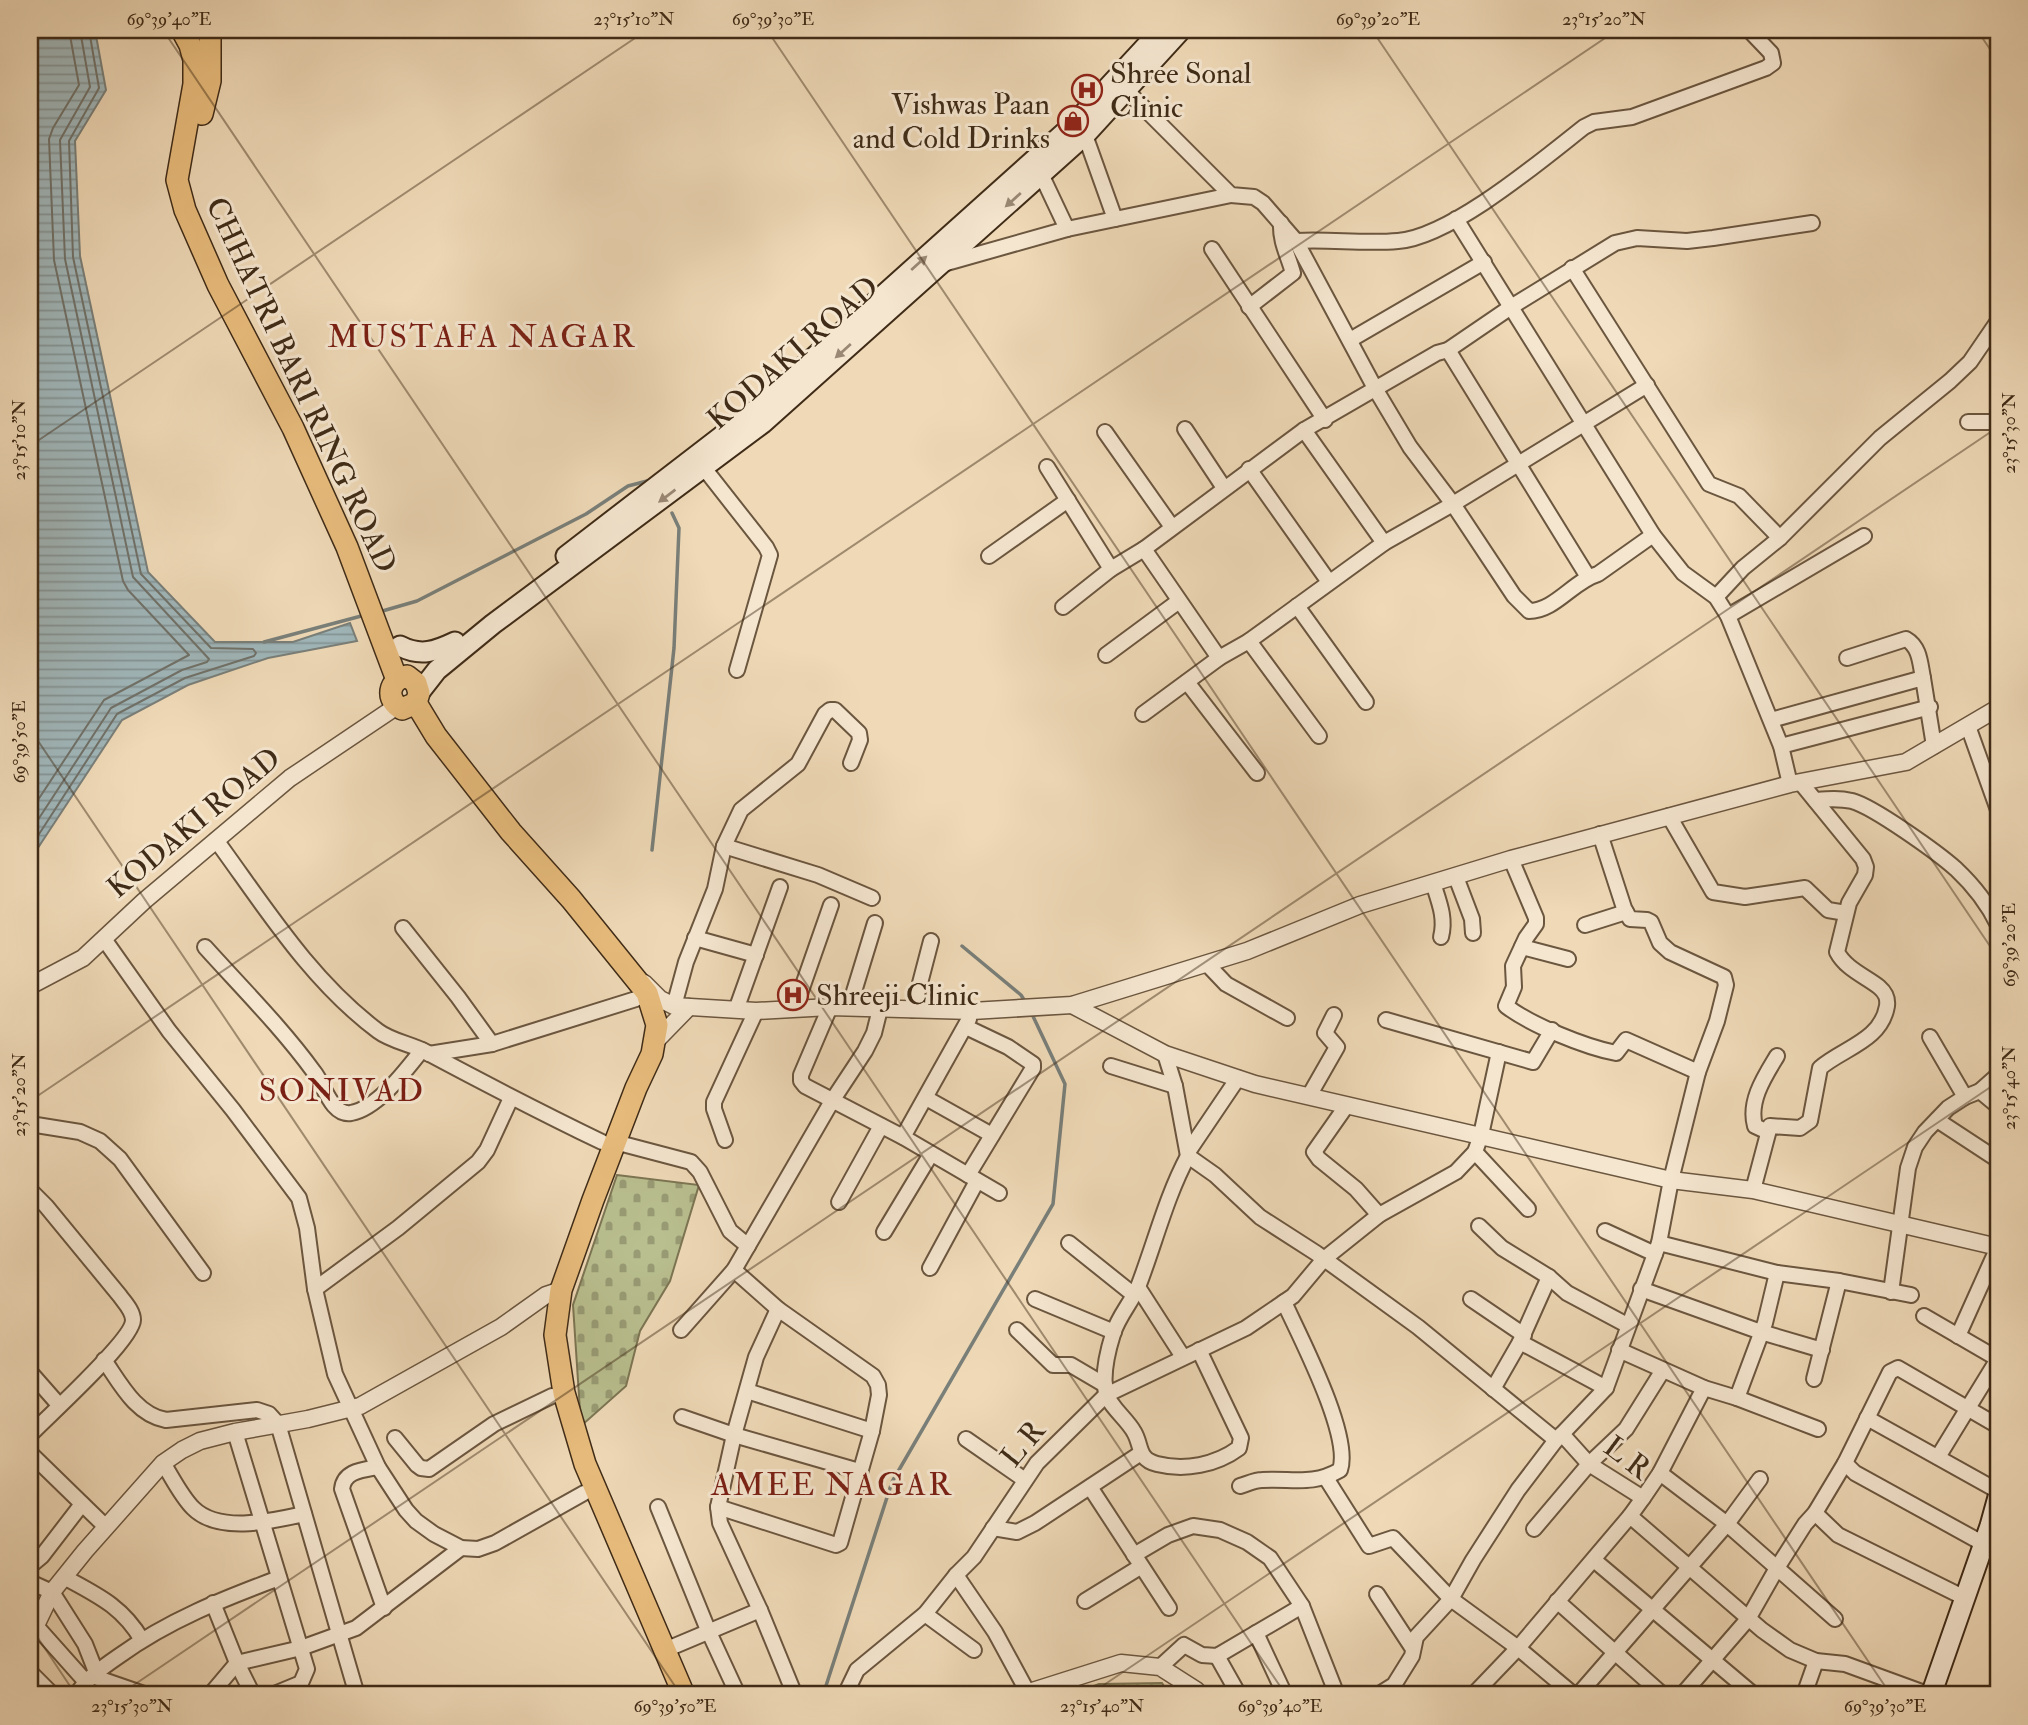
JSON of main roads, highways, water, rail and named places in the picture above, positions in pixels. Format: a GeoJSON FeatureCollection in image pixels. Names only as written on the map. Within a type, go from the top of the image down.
{"type":"FeatureCollection","features":[{"type":"Feature","properties":{"kind":"main road","name":"CHHATRI BARI RING ROAD"},"geometry":{"type":"LineString","coordinates":[[182,30],[194,60],[194,84],[177,180],[185,211],[218,285],[310,464],[347,547],[425,743],[502,841],[562,907],[636,999],[645,1026],[640,1050],[554,1293],[542,1335],[552,1396],[574,1468],[673,1695]]}},
{"type":"Feature","properties":{"kind":"main road","name":"CHHATRI BARI RING ROAD"},"geometry":{"type":"LineString","coordinates":[[210,30],[210,81],[189,179],[197,206],[229,280],[304,422],[359,542],[400,646],[405,693],[511,832],[571,899],[647,993],[657,1025],[652,1054],[608,1142]]}},
{"type":"Feature","properties":{"kind":"main road","name":"KODAKI ROAD"},"geometry":{"type":"LineString","coordinates":[[405,693],[455,642],[753,412],[1074,124],[1161,30]]}},
{"type":"Feature","properties":{"kind":"main road","name":"KODAKI ROAD"},"geometry":{"type":"LineString","coordinates":[[405,693],[493,624],[763,423],[1085,135],[1181,30]]}},
{"type":"Feature","properties":{"kind":"main road","name":"KODAKI ROAD"},"geometry":{"type":"LineString","coordinates":[[400,646],[411,652],[426,653],[455,642]]}},
{"type":"Feature","properties":{"kind":"main road","name":"CHHATRI BARI RING ROAD"},"geometry":{"type":"LineString","coordinates":[[554,1293],[555,1335],[564,1394],[585,1464],[665,1650],[673,1695]]}},
{"type":"Feature","properties":{"kind":"main road"},"geometry":{"type":"LineString","coordinates":[[1945,1695],[1991,1543],[1998,1497]]}},
{"type":"Feature","properties":{"kind":"main road"},"geometry":{"type":"LineString","coordinates":[[1931,1695],[1965,1598],[1991,1543]]}},
{"type":"Feature","properties":{"kind":"water"},"geometry":{"type":"Polygon","coordinates":[[[30,30],[95,30],[106,90],[75,141],[80,256],[148,572],[215,642],[293,642],[350,623],[357,641],[268,658],[188,685],[122,720],[30,860],[30,30]]]}},
{"type":"Feature","properties":{"kind":"waterway"},"geometry":{"type":"LineString","coordinates":[[379,612],[417,601],[586,514],[628,486],[647,481]]}},
{"type":"Feature","properties":{"kind":"waterway"},"geometry":{"type":"LineString","coordinates":[[652,850],[674,648],[679,528],[672,513]]}},
{"type":"Feature","properties":{"kind":"waterway"},"geometry":{"type":"LineString","coordinates":[[264,642],[365,615]]}},
{"type":"Feature","properties":{"kind":"waterway"},"geometry":{"type":"LineString","coordinates":[[962,946],[1021,995],[1026,1003]]}},
{"type":"Feature","properties":{"kind":"waterway"},"geometry":{"type":"LineString","coordinates":[[823,1695],[892,1482],[1053,1204],[1065,1084],[1031,1012]]}},
{"type":"Feature","properties":{"kind":"place","name":"Shree Sonal Clinic"},"geometry":{"type":"Point","coordinates":[1087,90]}},
{"type":"Feature","properties":{"kind":"place","name":"Vishwas Paan and Cold Drinks"},"geometry":{"type":"Point","coordinates":[1073,121]}},
{"type":"Feature","properties":{"kind":"place","name":"Shreeji Clinic"},"geometry":{"type":"Point","coordinates":[793,995]}},
{"type":"Feature","properties":{"kind":"district","name":"MUSTAFA NAGAR"},"geometry":{"type":"Point","coordinates":[482,337]}},
{"type":"Feature","properties":{"kind":"district","name":"SONIVAD"},"geometry":{"type":"Point","coordinates":[342,1091]}},
{"type":"Feature","properties":{"kind":"district","name":"AMEE NAGAR"},"geometry":{"type":"Point","coordinates":[832,1485]}}]}
